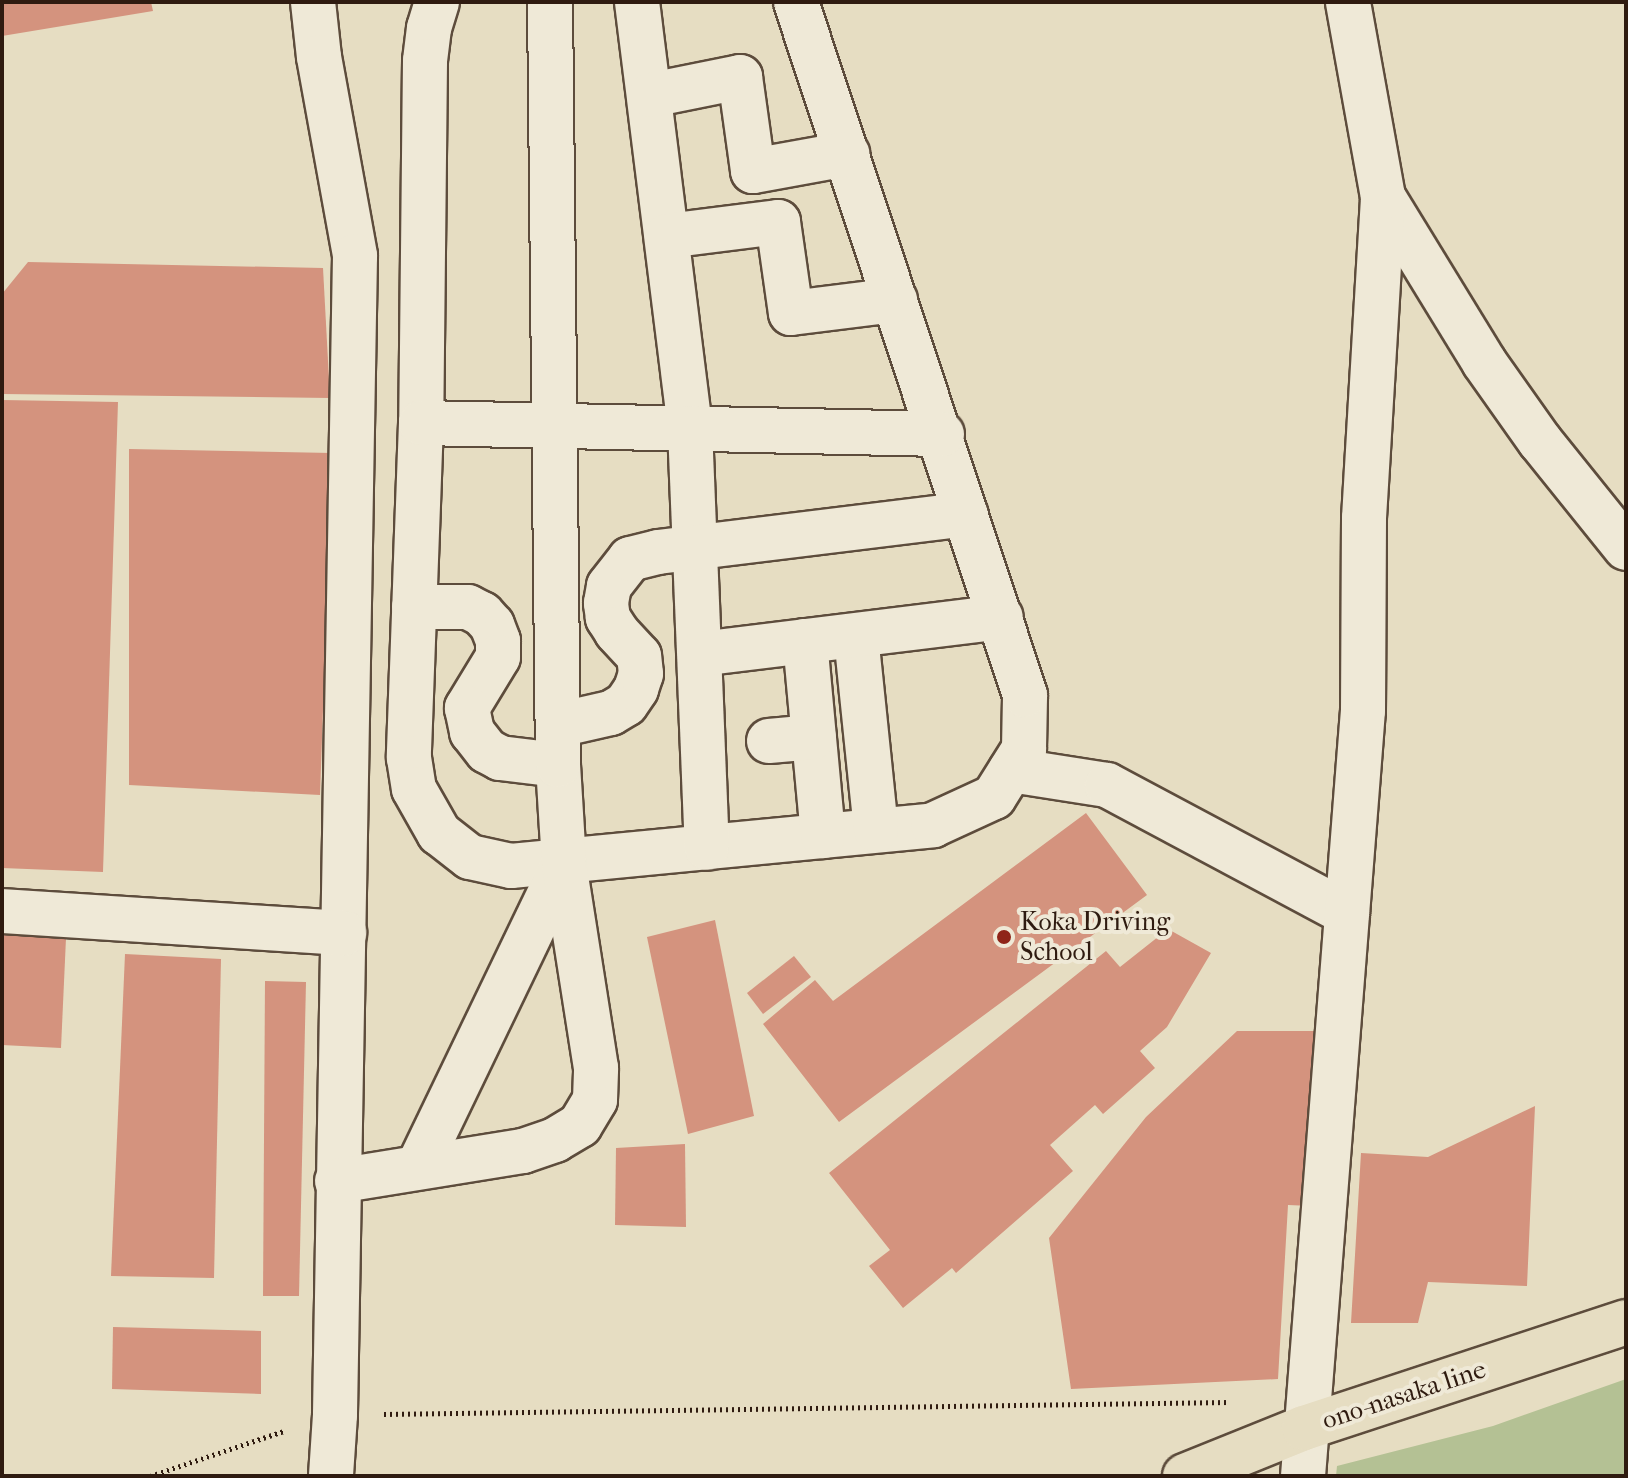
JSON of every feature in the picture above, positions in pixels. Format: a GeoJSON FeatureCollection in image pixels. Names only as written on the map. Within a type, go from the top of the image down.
{"type":"FeatureCollection","features":[{"type":"Feature","properties":{"kind":"main road","name":"ono-nasaka line"},"geometry":{"type":"LineString","coordinates":[[1185,1476],[1304,1428],[1626,1322]]}},
{"type":"Feature","properties":{"kind":"street"},"geometry":{"type":"LineString","coordinates":[[313,2],[319,57],[355,256],[335,1415],[331,1476]]}},
{"type":"Feature","properties":{"kind":"street"},"geometry":{"type":"LineString","coordinates":[[437,2],[429,28],[425,61],[421,423],[409,758],[414,789],[439,833],[470,857],[511,866],[933,825],[994,797],[1024,749],[1025,695],[942,434],[796,2]]}},
{"type":"Feature","properties":{"kind":"street"},"geometry":{"type":"LineString","coordinates":[[337,1181],[523,1151],[555,1140],[580,1125],[595,1100],[596,1068],[564,863],[558,745],[550,2]]}},
{"type":"Feature","properties":{"kind":"street"},"geometry":{"type":"LineString","coordinates":[[637,2],[651,95],[690,428],[707,848]]}},
{"type":"Feature","properties":{"kind":"street"},"geometry":{"type":"LineString","coordinates":[[1303,1476],[1304,1428],[1363,711],[1364,518],[1383,197],[1348,2]]}},
{"type":"Feature","properties":{"kind":"street"},"geometry":{"type":"LineString","coordinates":[[651,95],[740,77],[753,171],[847,154]]}},
{"type":"Feature","properties":{"kind":"street"},"geometry":{"type":"LineString","coordinates":[[1383,197],[1484,362],[1540,441],[1626,548]]}},
{"type":"Feature","properties":{"kind":"street"},"geometry":{"type":"LineString","coordinates":[[667,236],[778,222],[791,313],[895,300]]}},
{"type":"Feature","properties":{"kind":"street"},"geometry":{"type":"LineString","coordinates":[[421,423],[942,434]]}},
{"type":"Feature","properties":{"kind":"street"},"geometry":{"type":"LineString","coordinates":[[414,607],[468,607],[482,614],[492,625],[498,641],[498,657],[467,708],[472,732],[487,751],[500,758],[558,745],[626,704],[636,689],[641,674],[639,656],[608,618],[609,586],[617,571],[630,559],[644,554],[966,514]]}},
{"type":"Feature","properties":{"kind":"street"},"geometry":{"type":"LineString","coordinates":[[700,654],[1001,617]]}},
{"type":"Feature","properties":{"kind":"street"},"geometry":{"type":"LineString","coordinates":[[856,636],[876,830]]}},
{"type":"Feature","properties":{"kind":"street"},"geometry":{"type":"LineString","coordinates":[[805,641],[823,836]]}},
{"type":"Feature","properties":{"kind":"street"},"geometry":{"type":"LineString","coordinates":[[769,741],[814,737]]}},
{"type":"Feature","properties":{"kind":"street"},"geometry":{"type":"LineString","coordinates":[[1011,770],[1107,785],[1347,913]]}},
{"type":"Feature","properties":{"kind":"street"},"geometry":{"type":"LineString","coordinates":[[418,1167],[564,863]]}},
{"type":"Feature","properties":{"kind":"street"},"geometry":{"type":"LineString","coordinates":[[2,911],[344,933]]}},
{"type":"Feature","properties":{"kind":"path"},"geometry":{"type":"LineString","coordinates":[[150,1476],[335,1415],[1231,1402]]}},
{"type":"Feature","properties":{"kind":"green space"},"geometry":{"type":"Polygon","coordinates":[[[1626,1379],[1626,1476],[1336,1476],[1337,1466],[1493,1426],[1626,1379]]]}},
{"type":"Feature","properties":{"kind":"building"},"geometry":{"type":"Polygon","coordinates":[[[2,2],[151,2],[153,11],[2,36],[2,2]]]}},
{"type":"Feature","properties":{"kind":"building"},"geometry":{"type":"Polygon","coordinates":[[[28,262],[323,268],[330,398],[2,394],[2,294],[28,262]]]}},
{"type":"Feature","properties":{"kind":"building"},"geometry":{"type":"Polygon","coordinates":[[[2,400],[118,402],[103,872],[2,868],[2,400]]]}},
{"type":"Feature","properties":{"kind":"building"},"geometry":{"type":"Polygon","coordinates":[[[129,449],[332,453],[320,795],[129,785],[129,449]]]}},
{"type":"Feature","properties":{"kind":"building","name":"Koka Driving School"},"geometry":{"type":"Polygon","coordinates":[[[1086,813],[1147,895],[839,1122],[763,1024],[815,980],[833,1001],[1086,813]]]}},
{"type":"Feature","properties":{"kind":"building"},"geometry":{"type":"Polygon","coordinates":[[[715,920],[754,1116],[688,1134],[647,937],[715,920]]]}},
{"type":"Feature","properties":{"kind":"building"},"geometry":{"type":"Polygon","coordinates":[[[1168,929],[1211,953],[1167,1027],[1140,1051],[1155,1068],[1103,1114],[1095,1105],[1050,1145],[1073,1171],[956,1273],[952,1268],[903,1308],[869,1266],[890,1250],[829,1173],[1106,951],[1120,967],[1168,929]]]}},
{"type":"Feature","properties":{"kind":"building"},"geometry":{"type":"Polygon","coordinates":[[[2,934],[66,938],[61,1048],[2,1045],[2,934]]]}},
{"type":"Feature","properties":{"kind":"building"},"geometry":{"type":"Polygon","coordinates":[[[125,954],[221,959],[214,1278],[111,1276],[125,954]]]}},
{"type":"Feature","properties":{"kind":"building"},"geometry":{"type":"Polygon","coordinates":[[[794,956],[811,977],[763,1014],[747,993],[794,956]]]}},
{"type":"Feature","properties":{"kind":"building"},"geometry":{"type":"Polygon","coordinates":[[[265,981],[306,982],[299,1296],[263,1296],[265,981]]]}},
{"type":"Feature","properties":{"kind":"building"},"geometry":{"type":"Polygon","coordinates":[[[1237,1031],[1320,1031],[1311,1206],[1288,1205],[1278,1379],[1071,1389],[1049,1238],[1146,1117],[1237,1031]]]}},
{"type":"Feature","properties":{"kind":"building"},"geometry":{"type":"Polygon","coordinates":[[[1535,1106],[1527,1286],[1428,1282],[1418,1323],[1351,1323],[1361,1153],[1428,1157],[1535,1106]]]}},
{"type":"Feature","properties":{"kind":"building"},"geometry":{"type":"Polygon","coordinates":[[[685,1144],[686,1227],[615,1225],[616,1148],[685,1144]]]}},
{"type":"Feature","properties":{"kind":"building"},"geometry":{"type":"Polygon","coordinates":[[[113,1327],[261,1331],[261,1394],[112,1389],[113,1327]]]}},
{"type":"Feature","properties":{"kind":"place","name":"Koka Driving School"},"geometry":{"type":"Point","coordinates":[1004,937]}}]}
